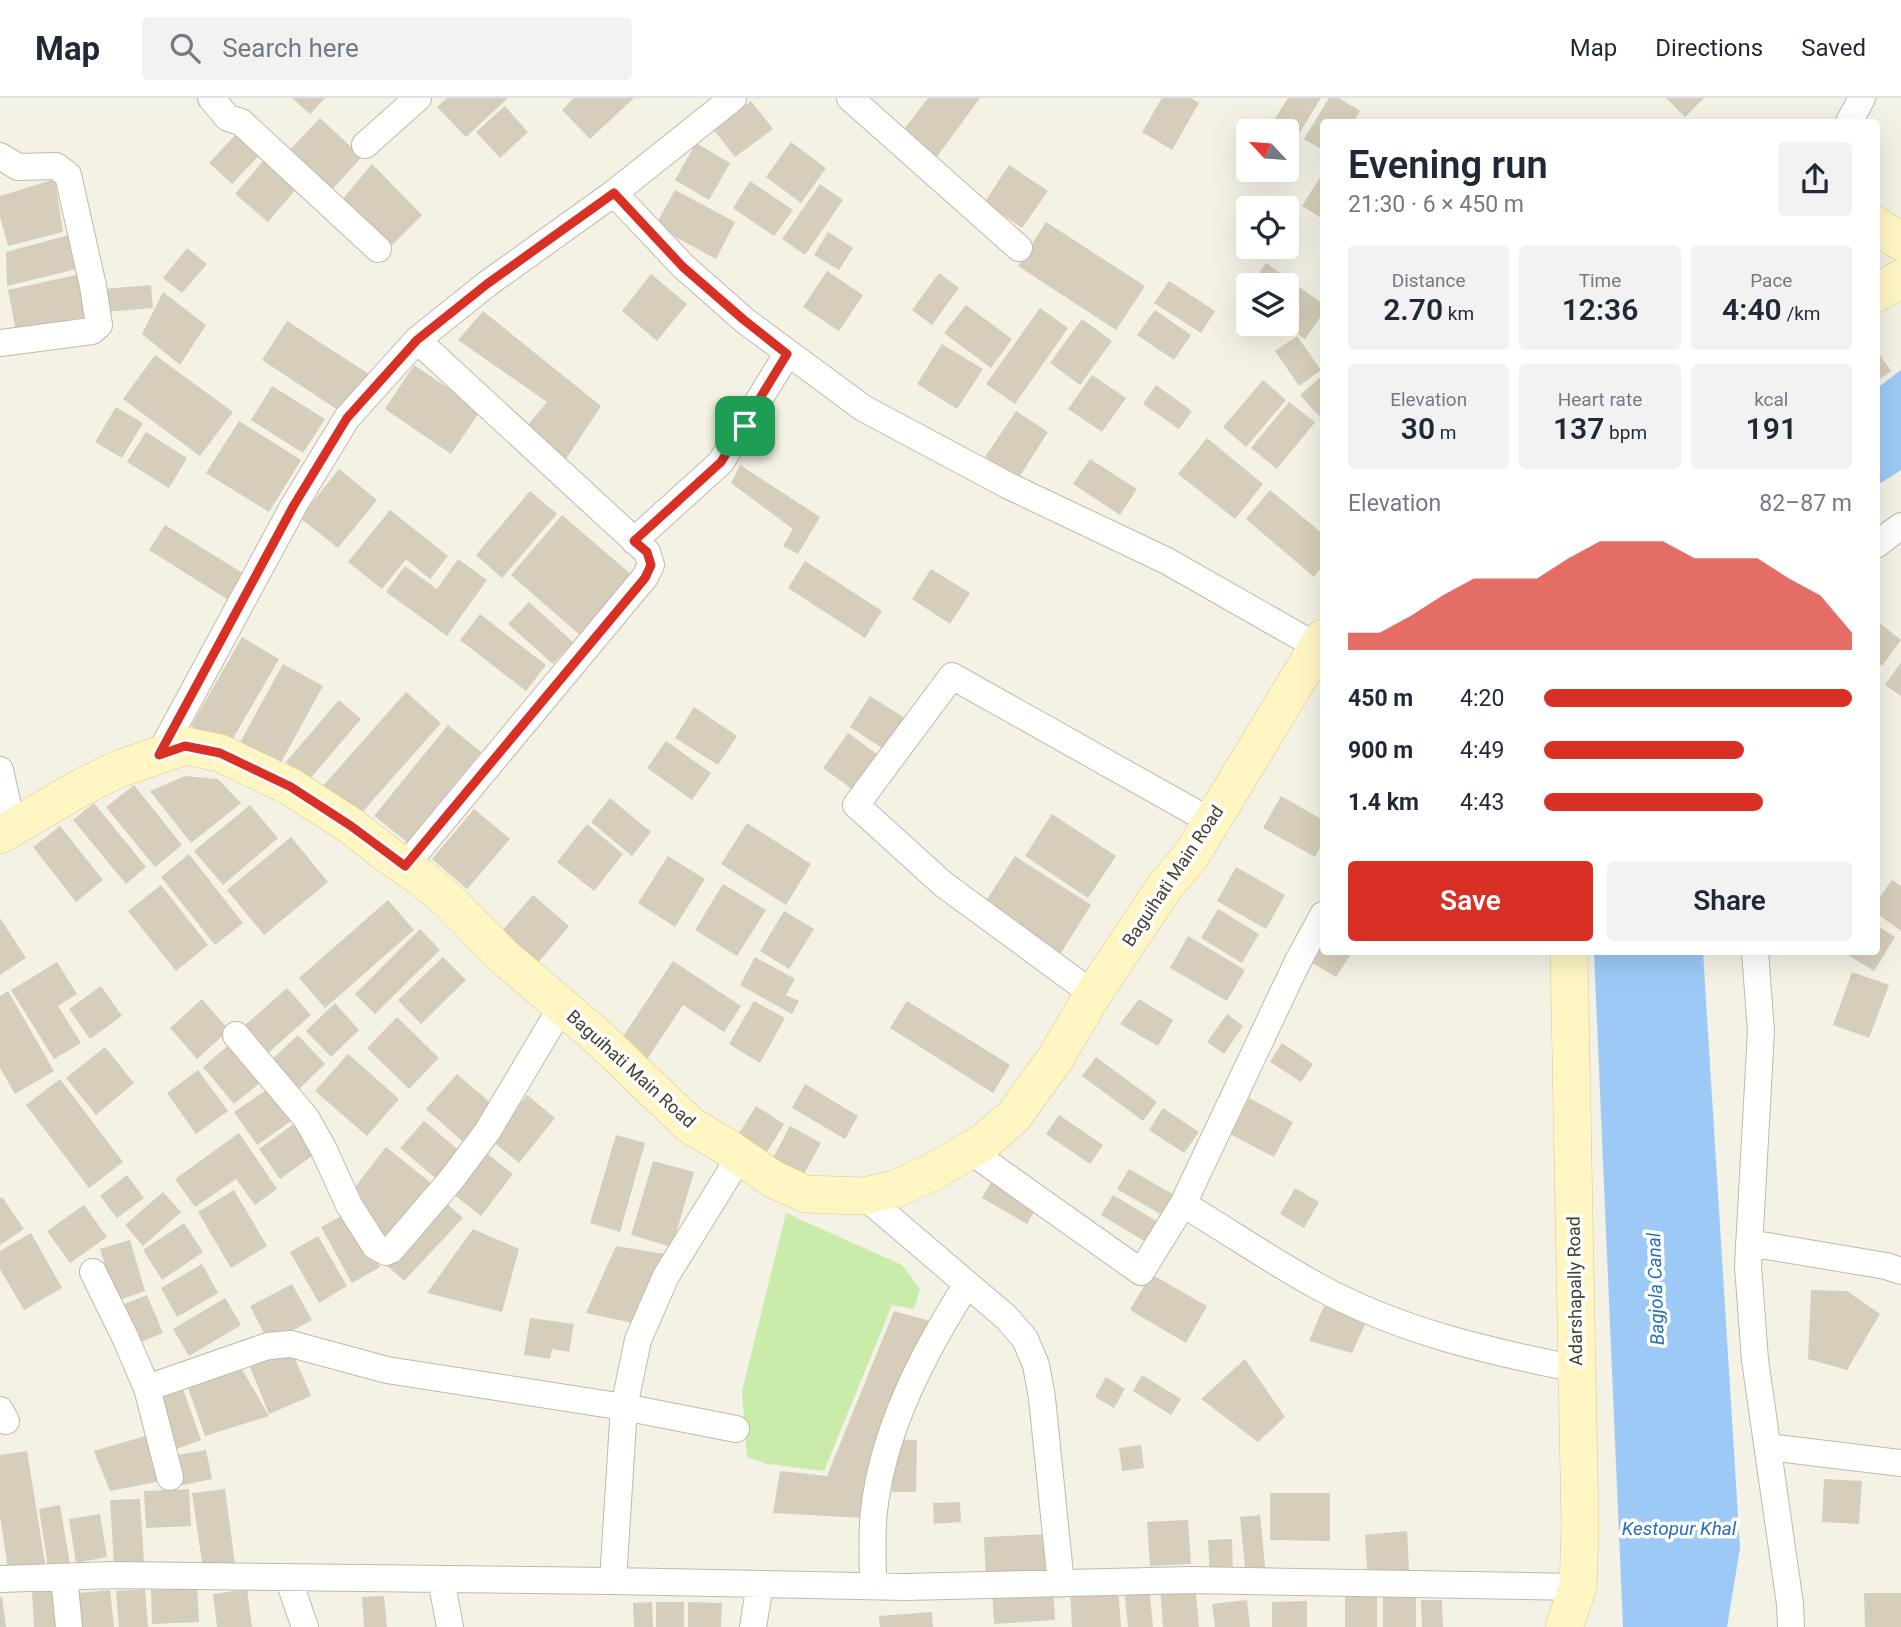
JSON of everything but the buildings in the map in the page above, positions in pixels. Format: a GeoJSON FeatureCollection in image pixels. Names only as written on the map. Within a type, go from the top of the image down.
{"type":"FeatureCollection","features":[{"type":"Feature","properties":{"kind":"street"},"geometry":{"type":"LineString","coordinates":[[211,98],[228,118],[241,122],[378,249]]}},
{"type":"Feature","properties":{"kind":"street"},"geometry":{"type":"LineString","coordinates":[[365,145],[418,98]]}},
{"type":"Feature","properties":{"kind":"street"},"geometry":{"type":"LineString","coordinates":[[159,755],[294,505],[347,418],[417,340],[487,284],[614,193],[703,107],[733,98]]}},
{"type":"Feature","properties":{"kind":"street"},"geometry":{"type":"LineString","coordinates":[[850,98],[1019,248]]}},
{"type":"Feature","properties":{"kind":"street"},"geometry":{"type":"LineString","coordinates":[[1851,119],[1862,98]]}},
{"type":"Feature","properties":{"kind":"street"},"geometry":{"type":"LineString","coordinates":[[0,156],[18,167],[57,166],[68,175],[99,325],[92,331],[0,343]]}},
{"type":"Feature","properties":{"kind":"street"},"geometry":{"type":"LineString","coordinates":[[614,193],[683,267],[744,320],[863,408],[1007,485],[1167,561],[1320,643]]}},
{"type":"Feature","properties":{"kind":"street"},"geometry":{"type":"LineString","coordinates":[[1880,228],[1901,242]]}},
{"type":"Feature","properties":{"kind":"street"},"geometry":{"type":"LineString","coordinates":[[1880,291],[1901,278]]}},
{"type":"Feature","properties":{"kind":"street"},"geometry":{"type":"LineString","coordinates":[[405,866],[645,578],[651,565],[647,552],[417,340]]}},
{"type":"Feature","properties":{"kind":"street"},"geometry":{"type":"LineString","coordinates":[[634,541],[721,462],[787,354]]}},
{"type":"Feature","properties":{"kind":"street"},"geometry":{"type":"LineString","coordinates":[[1880,542],[1901,526]]}},
{"type":"Feature","properties":{"kind":"street","name":"Baguihati Main Road"},"geometry":{"type":"LineString","coordinates":[[6,832],[116,770],[185,746],[220,753],[291,787],[351,826],[405,866],[449,901],[503,956],[598,1037],[690,1125],[773,1179],[805,1194],[864,1196],[895,1189],[933,1172],[985,1141],[1013,1117],[1055,1059],[1093,994],[1166,885],[1192,854],[1320,643]]}},
{"type":"Feature","properties":{"kind":"street"},"geometry":{"type":"LineString","coordinates":[[1093,994],[943,884],[856,805],[951,676],[1212,822]]}},
{"type":"Feature","properties":{"kind":"street"},"geometry":{"type":"LineString","coordinates":[[0,770],[6,832]]}},
{"type":"Feature","properties":{"kind":"street"},"geometry":{"type":"LineString","coordinates":[[969,1150],[1141,1272],[1183,1204],[1297,963],[1320,921]]}},
{"type":"Feature","properties":{"kind":"street","name":"Adarshapally Road"},"geometry":{"type":"LineString","coordinates":[[1564,1627],[1578,1587],[1580,1528],[1569,955]]}},
{"type":"Feature","properties":{"kind":"street"},"geometry":{"type":"LineString","coordinates":[[1755,955],[1762,1031],[1748,1266],[1755,1360],[1791,1627]]}},
{"type":"Feature","properties":{"kind":"street"},"geometry":{"type":"LineString","coordinates":[[236,1035],[306,1118],[349,1205],[375,1246],[386,1252],[391,1250],[451,1180],[487,1132],[562,1006]]}},
{"type":"Feature","properties":{"kind":"street"},"geometry":{"type":"LineString","coordinates":[[613,1581],[624,1407],[638,1340],[666,1276],[740,1156]]}},
{"type":"Feature","properties":{"kind":"street"},"geometry":{"type":"LineString","coordinates":[[864,1196],[1007,1318],[1025,1339],[1036,1365],[1042,1398],[1061,1584]]}},
{"type":"Feature","properties":{"kind":"street"},"geometry":{"type":"LineString","coordinates":[[1183,1204],[1320,1287],[1385,1318],[1449,1341],[1577,1368]]}},
{"type":"Feature","properties":{"kind":"street"},"geometry":{"type":"LineString","coordinates":[[1749,1243],[1886,1266],[1901,1271]]}},
{"type":"Feature","properties":{"kind":"street"},"geometry":{"type":"LineString","coordinates":[[93,1272],[147,1388],[170,1478]]}},
{"type":"Feature","properties":{"kind":"street"},"geometry":{"type":"LineString","coordinates":[[873,1586],[874,1511],[884,1458],[921,1363],[967,1284]]}},
{"type":"Feature","properties":{"kind":"street"},"geometry":{"type":"LineString","coordinates":[[147,1388],[268,1346],[291,1344],[387,1370],[624,1407],[736,1429]]}},
{"type":"Feature","properties":{"kind":"street"},"geometry":{"type":"LineString","coordinates":[[1768,1447],[1901,1463]]}},
{"type":"Feature","properties":{"kind":"street"},"geometry":{"type":"LineString","coordinates":[[64,1577],[69,1627]]}},
{"type":"Feature","properties":{"kind":"street"},"geometry":{"type":"LineString","coordinates":[[0,1579],[288,1577],[873,1586],[1191,1580],[1578,1587]]}},
{"type":"Feature","properties":{"kind":"street"},"geometry":{"type":"LineString","coordinates":[[288,1577],[305,1627]]}},
{"type":"Feature","properties":{"kind":"street"},"geometry":{"type":"LineString","coordinates":[[442,1579],[450,1627]]}},
{"type":"Feature","properties":{"kind":"street"},"geometry":{"type":"LineString","coordinates":[[753,1627],[760,1584]]}},
{"type":"Feature","properties":{"kind":"green space"},"geometry":{"type":"Polygon","coordinates":[[[786,1213],[902,1265],[920,1289],[914,1309],[892,1305],[824,1471],[767,1464],[747,1457],[742,1391],[786,1213]]]}},
{"type":"Feature","properties":{"kind":"water"},"geometry":{"type":"Polygon","coordinates":[[[1901,370],[1901,470],[1880,483],[1880,386],[1901,370]]]}},
{"type":"Feature","properties":{"kind":"water","name":"Kestopur Khal"},"geometry":{"type":"Polygon","coordinates":[[[1594,955],[1703,955],[1740,1548],[1727,1627],[1623,1627],[1594,955]]]}},
{"type":"Feature","properties":{"kind":"route"},"geometry":{"type":"LineString","coordinates":[[614,193],[683,267],[787,354],[745,426],[721,462],[634,541],[647,552],[651,565],[645,578],[405,866],[351,826],[291,787],[220,753],[185,746],[159,755],[294,505],[347,418],[417,340],[487,284],[614,193]]}},
{"type":"Feature","properties":{"kind":"water label","name":"Bagjola Canal"},"geometry":{"type":"Point","coordinates":[1655,1289]}}]}
